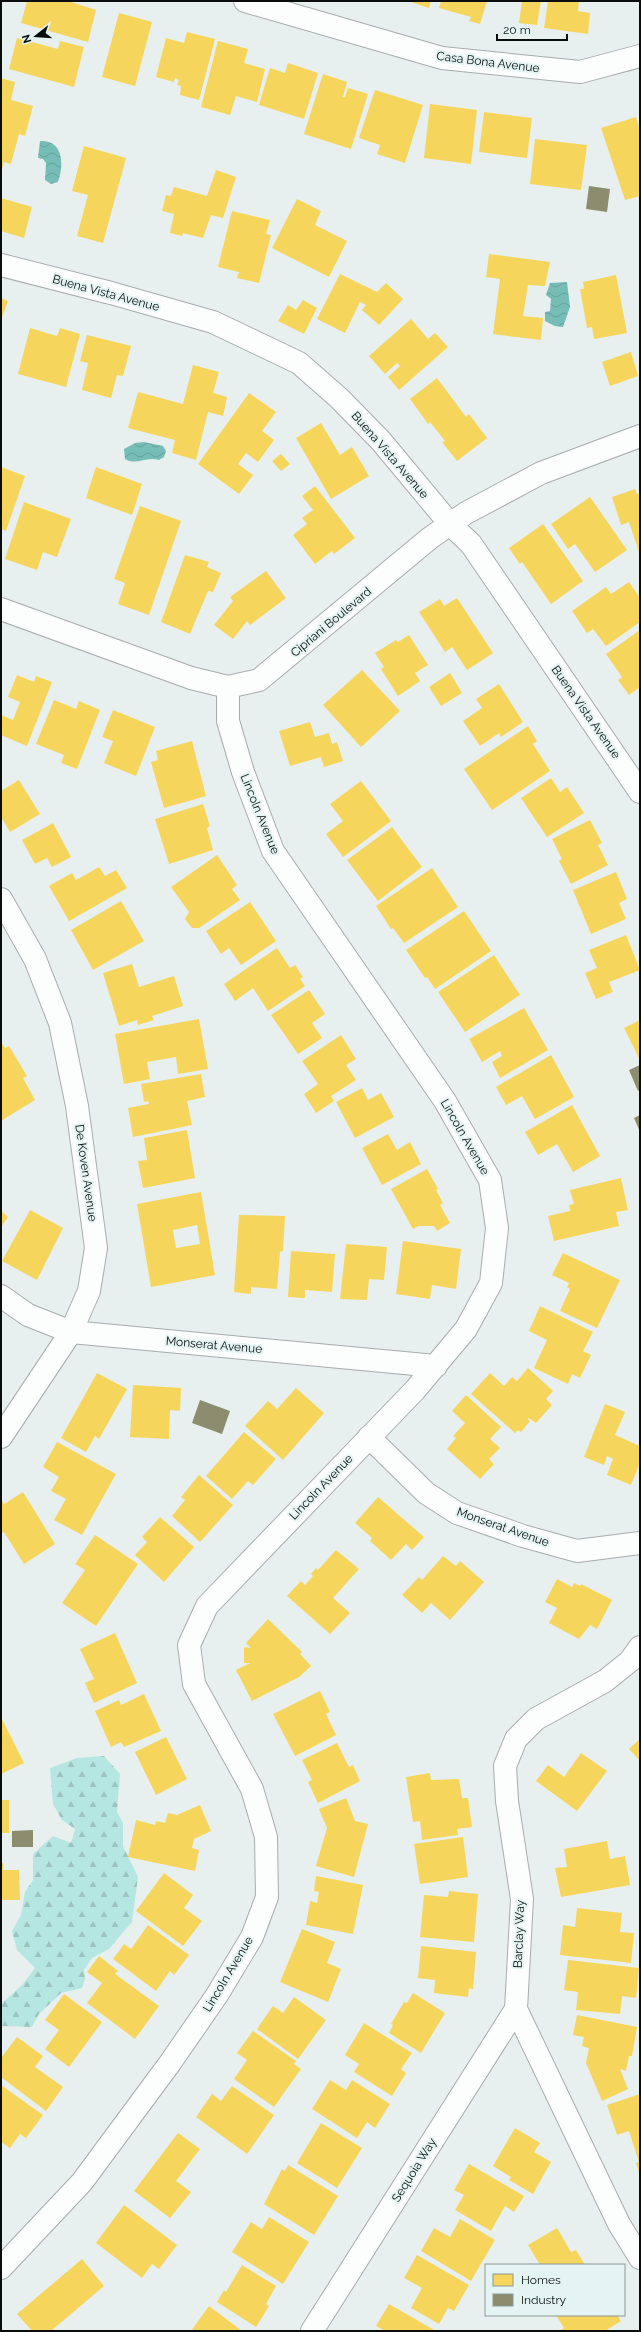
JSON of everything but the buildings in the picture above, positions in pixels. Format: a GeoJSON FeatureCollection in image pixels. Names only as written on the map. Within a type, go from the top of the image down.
{"type":"FeatureCollection","features":[{"type":"Feature","properties":{"kind":"street","name":"Casa Bona Avenue"},"geometry":{"type":"LineString","coordinates":[[245,1],[442,58],[580,72],[640,56]]}},
{"type":"Feature","properties":{"kind":"street","name":"Buena Vista Avenue"},"geometry":{"type":"LineString","coordinates":[[1,265],[112,293],[213,322],[299,362],[339,398],[382,441],[450,524],[471,544],[639,788]]}},
{"type":"Feature","properties":{"kind":"street","name":"Cipriani Boulevard"},"geometry":{"type":"LineString","coordinates":[[1,609],[191,678],[228,687],[259,680],[430,538],[492,497],[541,473],[640,436]]}},
{"type":"Feature","properties":{"kind":"street","name":"Lincoln Avenue"},"geometry":{"type":"LineString","coordinates":[[1,2268],[82,2182],[217,1995],[252,1937],[267,1897],[266,1837],[252,1789],[194,1684],[189,1645],[206,1606],[436,1366],[466,1329],[491,1283],[497,1228],[490,1180],[445,1102],[273,851],[243,772],[228,721],[228,687]]}},
{"type":"Feature","properties":{"kind":"street","name":"De Koven Avenue"},"geometry":{"type":"LineString","coordinates":[[1,899],[36,959],[60,1023],[77,1106],[96,1248],[89,1291],[71,1332],[1,1437]]}},
{"type":"Feature","properties":{"kind":"street","name":"Monserat Avenue"},"geometry":{"type":"LineString","coordinates":[[1,1296],[28,1315],[71,1332],[436,1366]]}},
{"type":"Feature","properties":{"kind":"street","name":"Monserat Avenue"},"geometry":{"type":"LineString","coordinates":[[369,1437],[426,1493],[457,1513],[523,1536],[577,1551],[640,1543]]}},
{"type":"Feature","properties":{"kind":"street","name":"Barclay Way"},"geometry":{"type":"LineString","coordinates":[[640,1647],[630,1661],[604,1681],[536,1719],[516,1739],[505,1766],[508,1801],[522,1899],[516,2009],[619,2224],[640,2258]]}},
{"type":"Feature","properties":{"kind":"street","name":"Sequoia Way"},"geometry":{"type":"LineString","coordinates":[[312,2331],[516,2009]]}},
{"type":"Feature","properties":{"kind":"green space"},"geometry":{"type":"Polygon","coordinates":[[[104,1756],[120,1774],[117,1812],[123,1823],[123,1846],[138,1877],[132,1922],[109,1949],[92,1958],[84,1970],[85,1979],[82,1988],[61,1993],[39,2014],[32,2027],[1,2026],[1,2004],[23,1984],[35,1968],[17,1950],[12,1931],[21,1915],[25,1892],[33,1880],[33,1854],[53,1836],[71,1843],[75,1829],[62,1820],[53,1804],[50,1768],[77,1758],[104,1756]]]}},
{"type":"Feature","properties":{"kind":"water"},"geometry":{"type":"Polygon","coordinates":[[[40,141],[48,142],[58,149],[61,168],[58,182],[51,184],[45,180],[46,163],[43,159],[38,158],[40,141]]]}},
{"type":"Feature","properties":{"kind":"water"},"geometry":{"type":"Polygon","coordinates":[[[567,282],[570,307],[563,327],[555,326],[545,321],[545,312],[550,311],[551,299],[546,295],[550,283],[567,282]]]}},
{"type":"Feature","properties":{"kind":"water"},"geometry":{"type":"Polygon","coordinates":[[[144,442],[163,446],[166,451],[164,457],[159,460],[150,459],[133,462],[125,459],[124,449],[135,443],[144,442]]]}}]}
